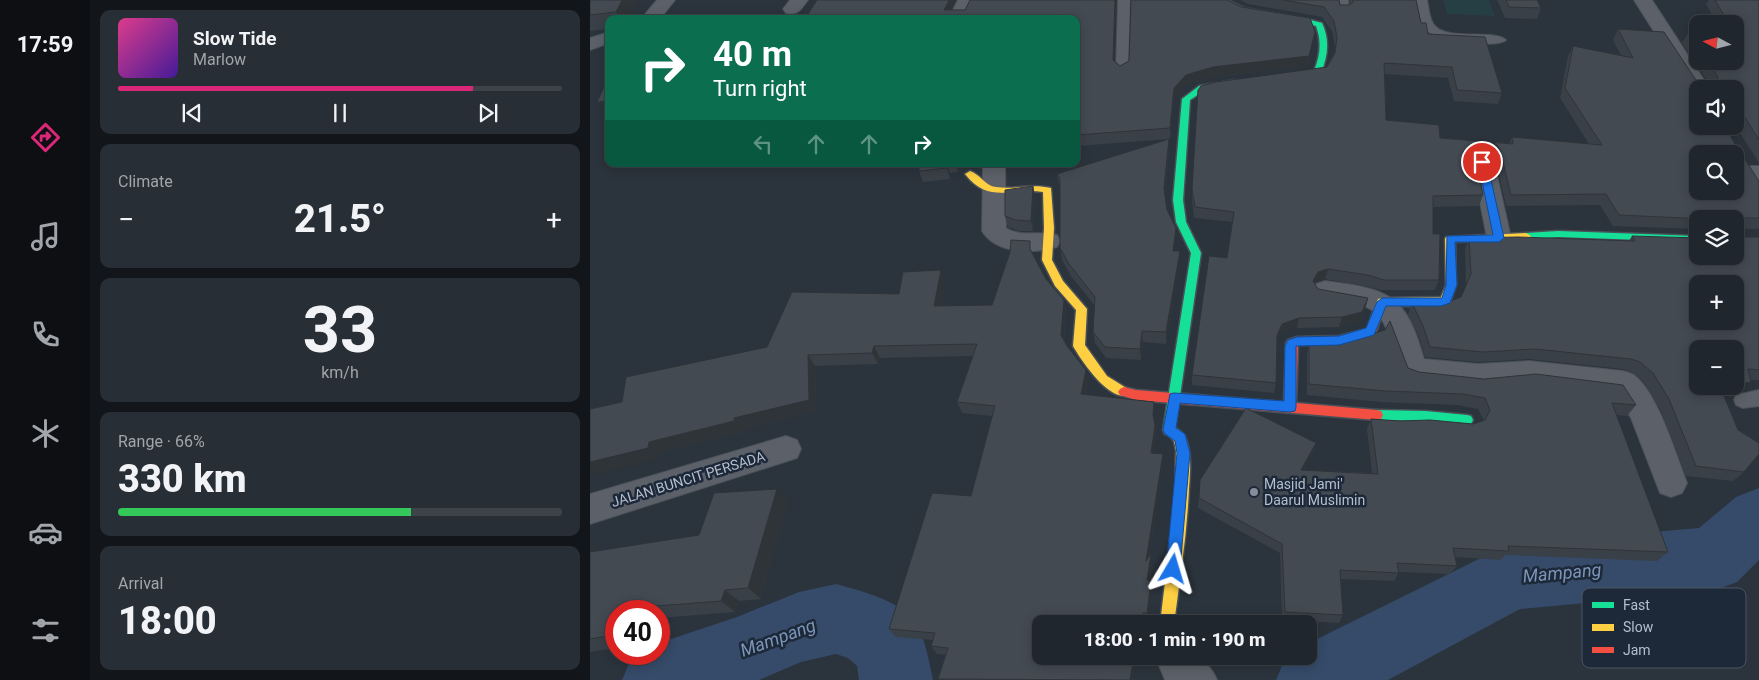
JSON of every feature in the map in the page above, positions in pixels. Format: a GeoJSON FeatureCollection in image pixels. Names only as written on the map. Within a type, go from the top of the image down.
{"type":"FeatureCollection","features":[{"type":"Feature","properties":{"kind":"street"},"geometry":{"type":"LineString","coordinates":[[653,15],[666,0]]}},
{"type":"Feature","properties":{"kind":"street"},"geometry":{"type":"LineString","coordinates":[[959,15],[967,0]]}},
{"type":"Feature","properties":{"kind":"street"},"geometry":{"type":"LineString","coordinates":[[1212,0],[1229,3],[1242,10],[1319,24],[1323,33],[1324,58],[1317,73],[1276,78]]}},
{"type":"Feature","properties":{"kind":"street"},"geometry":{"type":"LineString","coordinates":[[1643,0],[1694,80]]}},
{"type":"Feature","properties":{"kind":"street"},"geometry":{"type":"LineString","coordinates":[[590,44],[605,38]]}},
{"type":"Feature","properties":{"kind":"street"},"geometry":{"type":"LineString","coordinates":[[1168,615],[1184,453],[1180,438],[1169,430],[1196,253],[1181,222],[1178,200],[1186,98],[1193,91],[1213,85],[1242,82]]}},
{"type":"Feature","properties":{"kind":"street"},"geometry":{"type":"LineString","coordinates":[[1482,162],[1499,238]]}},
{"type":"Feature","properties":{"kind":"street"},"geometry":{"type":"LineString","coordinates":[[994,167],[994,231],[1011,241],[1048,241]]}},
{"type":"Feature","properties":{"kind":"street"},"geometry":{"type":"LineString","coordinates":[[970,174],[979,185],[988,190],[1040,187],[1048,190],[1047,260],[1059,283],[1082,308],[1080,346],[1103,379],[1120,392],[1395,417],[1425,416],[1467,420]]}},
{"type":"Feature","properties":{"kind":"street"},"geometry":{"type":"LineString","coordinates":[[1325,291],[1369,296],[1382,302],[1441,302],[1446,300],[1451,285],[1450,239],[1558,234],[1689,239]]}},
{"type":"Feature","properties":{"kind":"street"},"geometry":{"type":"LineString","coordinates":[[1290,407],[1292,343],[1297,341],[1339,340],[1370,332],[1382,302]]}},
{"type":"Feature","properties":{"kind":"street"},"geometry":{"type":"LineString","coordinates":[[1382,302],[1392,314],[1406,345],[1414,370],[1478,376],[1529,372],[1623,383],[1646,418],[1671,483]]}},
{"type":"Feature","properties":{"kind":"street","name":"JALAN BUNCIT PERSADA"},"geometry":{"type":"LineString","coordinates":[[590,510],[786,449]]}},
{"type":"Feature","properties":{"kind":"street"},"geometry":{"type":"LineString","coordinates":[[1177,665],[1179,669],[1198,680]]}},
{"type":"Feature","properties":{"kind":"lane"},"geometry":{"type":"LineString","coordinates":[[1122,71],[1124,0]]}},
{"type":"Feature","properties":{"kind":"lane"},"geometry":{"type":"LineString","coordinates":[[1421,0],[1432,31],[1443,35],[1500,40]]}},
{"type":"Feature","properties":{"kind":"green space"},"geometry":{"type":"Polygon","coordinates":[[[1443,0],[1489,0],[1495,16],[1447,14],[1443,0]]]}},
{"type":"Feature","properties":{"kind":"building"},"geometry":{"type":"Polygon","coordinates":[[[590,0],[622,0],[616,12],[590,15],[590,0]]]}},
{"type":"Feature","properties":{"kind":"building"},"geometry":{"type":"Polygon","coordinates":[[[817,0],[949,0],[944,10],[965,10],[970,0],[1115,0],[1113,60],[1120,66],[1129,61],[1131,0],[1227,0],[1242,7],[1310,18],[1315,32],[1309,56],[1213,67],[1186,75],[1174,88],[1170,128],[1080,135],[1080,15],[808,15],[817,0]]]}},
{"type":"Feature","properties":{"kind":"building"},"geometry":{"type":"Polygon","coordinates":[[[1283,0],[1339,0],[1340,5],[1350,5],[1353,0],[1416,0],[1421,23],[1426,23],[1428,34],[1485,37],[1502,93],[1457,90],[1452,67],[1384,63],[1386,120],[1439,125],[1440,138],[1513,144],[1512,137],[1602,145],[1565,88],[1573,46],[1633,58],[1618,29],[1664,32],[1696,80],[1689,80],[1689,135],[1730,135],[1735,144],[1741,145],[1689,145],[1689,200],[1744,200],[1744,158],[1759,181],[1759,218],[1744,218],[1744,210],[1689,210],[1689,218],[1619,215],[1606,194],[1511,195],[1500,150],[1496,144],[1488,142],[1479,144],[1474,152],[1483,195],[1433,196],[1433,234],[1440,234],[1439,280],[1384,280],[1368,275],[1328,269],[1318,272],[1313,281],[1318,289],[1368,298],[1362,312],[1342,317],[1299,318],[1282,324],[1277,336],[1276,383],[1192,375],[1209,256],[1227,258],[1234,212],[1195,207],[1192,189],[1198,90],[1201,86],[1216,82],[1327,67],[1335,53],[1337,37],[1334,21],[1324,7],[1283,0]]]}},
{"type":"Feature","properties":{"kind":"building"},"geometry":{"type":"Polygon","coordinates":[[[1506,0],[1537,0],[1541,8],[1509,7],[1506,0]]]}},
{"type":"Feature","properties":{"kind":"building"},"geometry":{"type":"Polygon","coordinates":[[[1715,0],[1759,0],[1759,140],[1744,116],[1744,80],[1717,80],[1718,77],[1713,70],[1744,70],[1744,15],[1724,15],[1715,0]]]}},
{"type":"Feature","properties":{"kind":"building"},"geometry":{"type":"Polygon","coordinates":[[[605,85],[605,101],[597,102],[605,85]]]}},
{"type":"Feature","properties":{"kind":"building"},"geometry":{"type":"Polygon","coordinates":[[[1169,139],[1164,188],[1167,210],[1176,228],[1173,251],[1180,251],[1166,332],[1142,331],[1140,349],[1105,347],[1093,332],[1095,297],[1069,264],[1060,248],[1060,178],[1057,174],[1169,139]]]}},
{"type":"Feature","properties":{"kind":"building"},"geometry":{"type":"Polygon","coordinates":[[[919,167],[947,167],[947,168],[919,171],[919,167]]]}},
{"type":"Feature","properties":{"kind":"building"},"geometry":{"type":"Polygon","coordinates":[[[1033,186],[1031,221],[1016,220],[1005,216],[1005,190],[1033,186]]]}},
{"type":"Feature","properties":{"kind":"building"},"geometry":{"type":"Polygon","coordinates":[[[1632,236],[1689,238],[1689,265],[1744,265],[1744,237],[1759,237],[1759,370],[1748,369],[1751,382],[1744,383],[1744,340],[1689,340],[1689,395],[1724,395],[1738,430],[1759,443],[1759,454],[1744,472],[1696,466],[1669,399],[1653,373],[1640,362],[1631,359],[1535,349],[1483,352],[1430,347],[1412,303],[1445,303],[1461,297],[1471,274],[1469,238],[1518,237],[1635,241],[1632,236]]]}},
{"type":"Feature","properties":{"kind":"building"},"geometry":{"type":"Polygon","coordinates":[[[1011,240],[1030,241],[1030,249],[1046,279],[1064,300],[1061,335],[1067,346],[1086,370],[1081,394],[1154,402],[1155,426],[1151,453],[1163,454],[1146,561],[1151,553],[1147,580],[1151,581],[1147,613],[1143,613],[1142,615],[1032,615],[1032,665],[1132,665],[1130,680],[938,679],[948,648],[931,646],[935,633],[889,629],[932,493],[971,496],[995,406],[957,402],[977,344],[874,346],[872,353],[808,355],[809,400],[734,418],[734,421],[649,442],[648,448],[590,462],[590,409],[622,402],[626,377],[767,347],[792,292],[899,294],[903,272],[941,270],[934,306],[992,305],[1010,252],[1011,240]]]}},
{"type":"Feature","properties":{"kind":"building"},"geometry":{"type":"Polygon","coordinates":[[[1390,321],[1408,368],[1419,372],[1484,379],[1536,374],[1623,385],[1636,405],[1612,403],[1668,552],[1508,546],[1509,551],[1453,548],[1457,566],[1397,563],[1399,573],[1340,570],[1343,615],[1285,612],[1282,544],[1199,498],[1200,480],[1246,408],[1316,443],[1301,470],[1378,474],[1371,419],[1400,421],[1430,420],[1473,424],[1485,420],[1490,410],[1485,398],[1463,394],[1386,391],[1309,384],[1309,343],[1343,342],[1385,330],[1390,321]]]}},
{"type":"Feature","properties":{"kind":"building"},"geometry":{"type":"Polygon","coordinates":[[[777,489],[748,588],[725,590],[721,601],[670,605],[670,600],[605,600],[605,636],[590,639],[590,552],[699,535],[714,493],[777,489]]]}},
{"type":"Feature","properties":{"kind":"waterway","name":"Mampang"},"geometry":{"type":"LineString","coordinates":[[1313,680],[1513,577],[1713,559],[1759,518]]}},
{"type":"Feature","properties":{"kind":"waterway","name":"Mampang"},"geometry":{"type":"LineString","coordinates":[[659,680],[737,653],[799,627],[836,619],[869,629],[890,648],[896,680]]}},
{"type":"Feature","properties":{"kind":"traffic: fast"},"geometry":{"type":"LineString","coordinates":[[1212,0],[1229,3],[1242,10],[1303,20],[1319,25],[1324,49],[1317,73],[1286,77]]}},
{"type":"Feature","properties":{"kind":"traffic: fast"},"geometry":{"type":"LineString","coordinates":[[1169,430],[1196,253],[1181,222],[1178,200],[1186,99],[1202,88],[1235,82]]}},
{"type":"Feature","properties":{"kind":"traffic: fast"},"geometry":{"type":"LineString","coordinates":[[1526,236],[1558,234],[1689,239]]}},
{"type":"Feature","properties":{"kind":"traffic: fast"},"geometry":{"type":"LineString","coordinates":[[1377,415],[1425,416],[1467,420]]}},
{"type":"Feature","properties":{"kind":"traffic: slow"},"geometry":{"type":"LineString","coordinates":[[970,174],[979,184],[997,191],[1026,188],[1048,190],[1049,228],[1047,260],[1059,283],[1082,309],[1079,346],[1103,379],[1124,392]]}},
{"type":"Feature","properties":{"kind":"traffic: slow"},"geometry":{"type":"LineString","coordinates":[[1379,309],[1382,302],[1441,302],[1446,300],[1451,285],[1450,239],[1526,236]]}},
{"type":"Feature","properties":{"kind":"traffic: slow"},"geometry":{"type":"LineString","coordinates":[[1168,615],[1176,558],[1183,472],[1183,451],[1180,439],[1169,430]]}},
{"type":"Feature","properties":{"kind":"traffic: jam"},"geometry":{"type":"LineString","coordinates":[[1290,407],[1292,343],[1297,341],[1339,340],[1371,332],[1379,309]]}},
{"type":"Feature","properties":{"kind":"traffic: jam"},"geometry":{"type":"LineString","coordinates":[[1124,392],[1136,395],[1377,415]]}},
{"type":"Feature","properties":{"kind":"place","name":"Masjid Jami' Daarul Muslimin"},"geometry":{"type":"Point","coordinates":[1254,492]}},
{"type":"Feature","properties":{"kind":"route"},"geometry":{"type":"LineString","coordinates":[[1173,569],[1184,453],[1180,438],[1169,430],[1174,398],[1290,407],[1292,343],[1297,341],[1339,340],[1370,332],[1382,302],[1444,302],[1449,294],[1451,285],[1450,239],[1499,238],[1482,162]]}}]}
